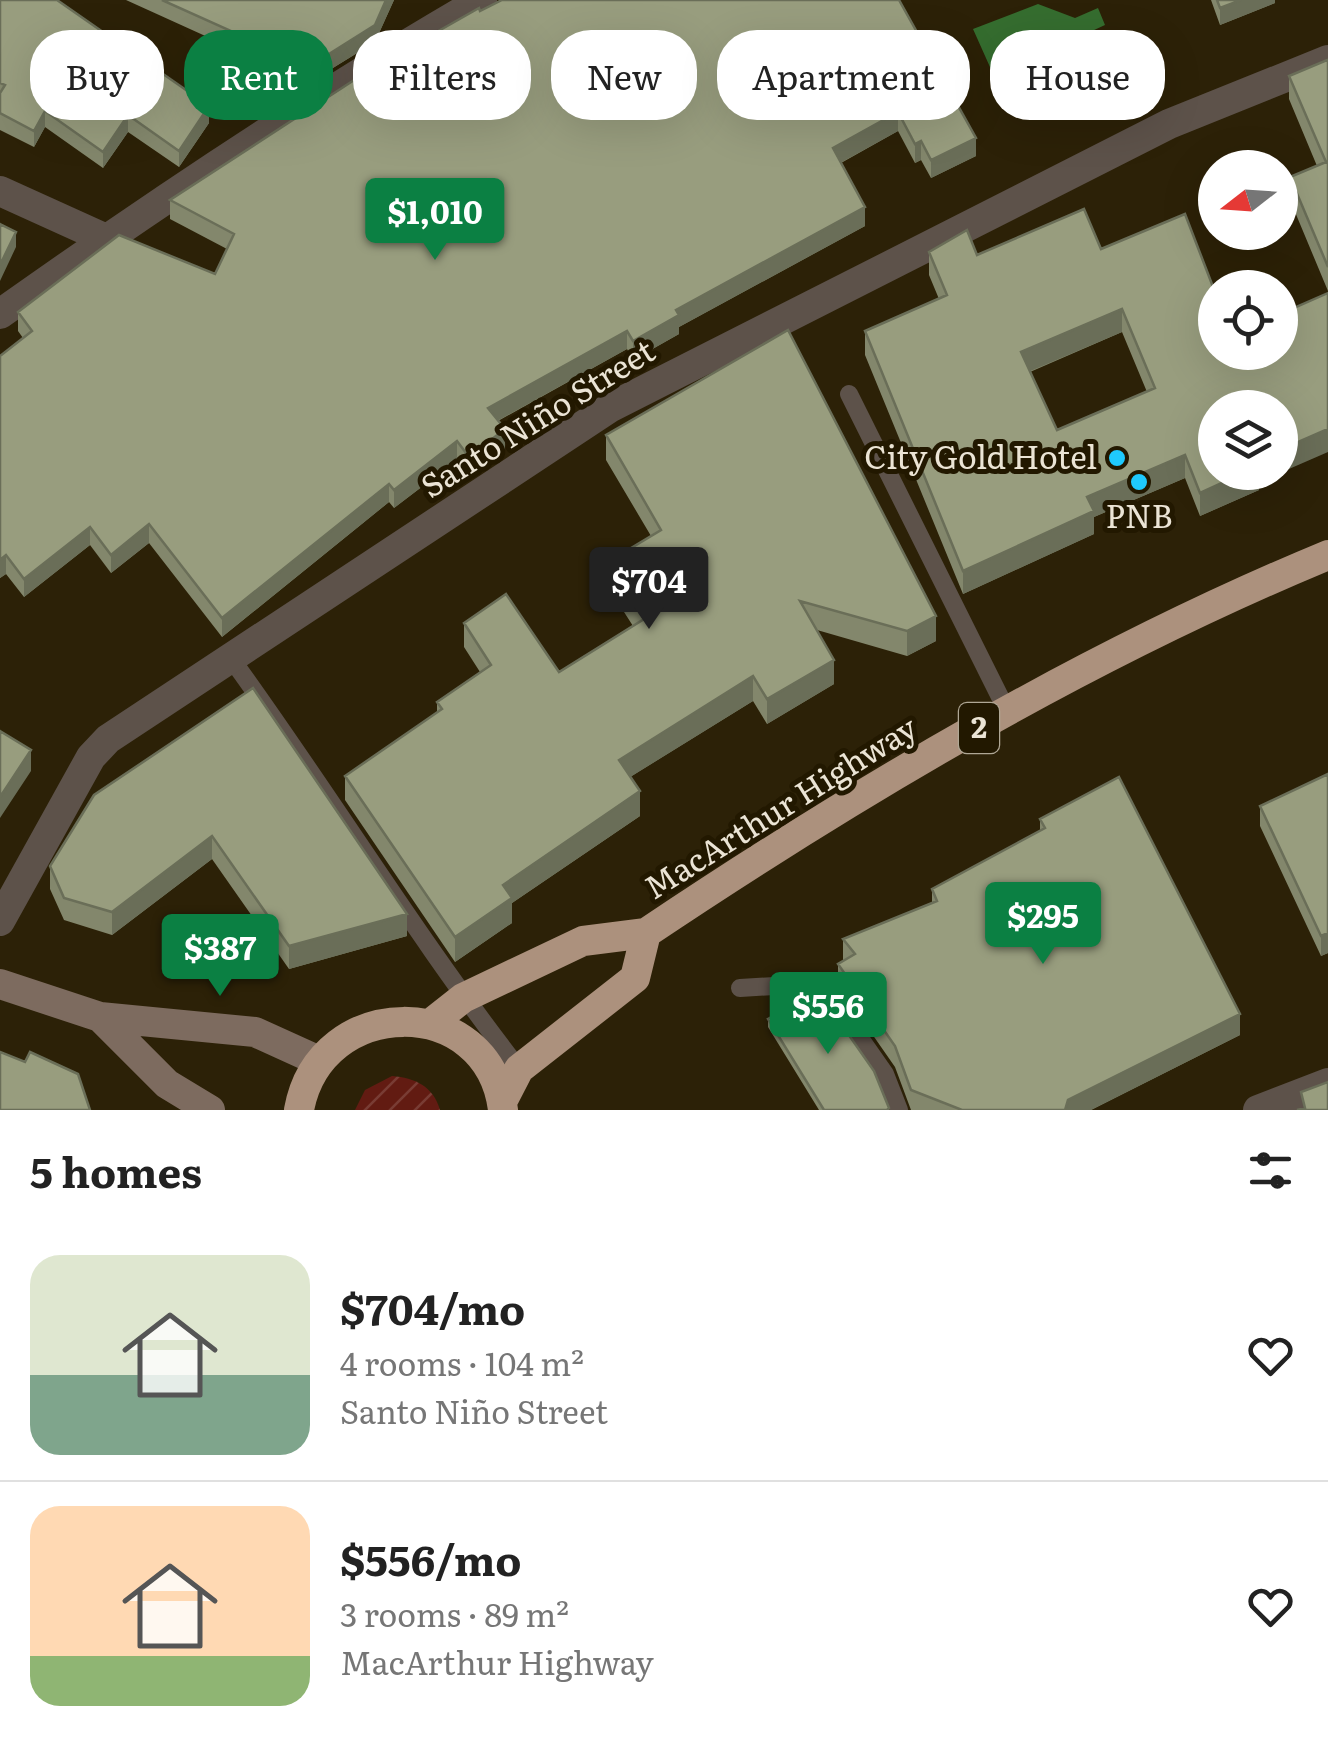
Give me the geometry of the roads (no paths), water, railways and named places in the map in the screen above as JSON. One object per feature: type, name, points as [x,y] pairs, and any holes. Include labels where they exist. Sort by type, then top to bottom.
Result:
[{"type":"highway","name":"MacArthur Highway","points":[[430,1024],[463,998],[583,941],[646,933],[1006,712],[1133,644],[1328,554]]},
{"type":"highway","name":"MacArthur Highway","points":[[502,1106],[519,1070],[634,978],[646,933]]},
{"type":"highway","points":[[299,1110],[318,1061],[341,1039],[367,1026],[400,1020],[430,1024],[473,1049],[495,1080],[502,1106]]},
{"type":"main road","points":[[0,984],[100,1018],[255,1032],[318,1061]]},
{"type":"main road","points":[[100,1018],[167,1084],[210,1110]]},
{"type":"street","points":[[0,314],[106,239],[394,51],[482,0]]},
{"type":"street","name":"Santo Niño Street","points":[[0,920],[91,758],[108,739],[611,407],[1169,124],[1328,60]]},
{"type":"street","points":[[0,191],[106,239]]},
{"type":"street","points":[[1258,1110],[1328,1083]]},
{"type":"lane","points":[[849,394],[1006,712]]},
{"type":"lane","points":[[230,658],[326,789],[463,998],[519,1070]]},
{"type":"lane","points":[[740,988],[808,984],[825,988],[885,1074],[899,1110]]},
{"type":"place","name":"City Gold Hotel","points":[[1117,458]]},
{"type":"place","name":"PNB","points":[[1139,482]]}]
